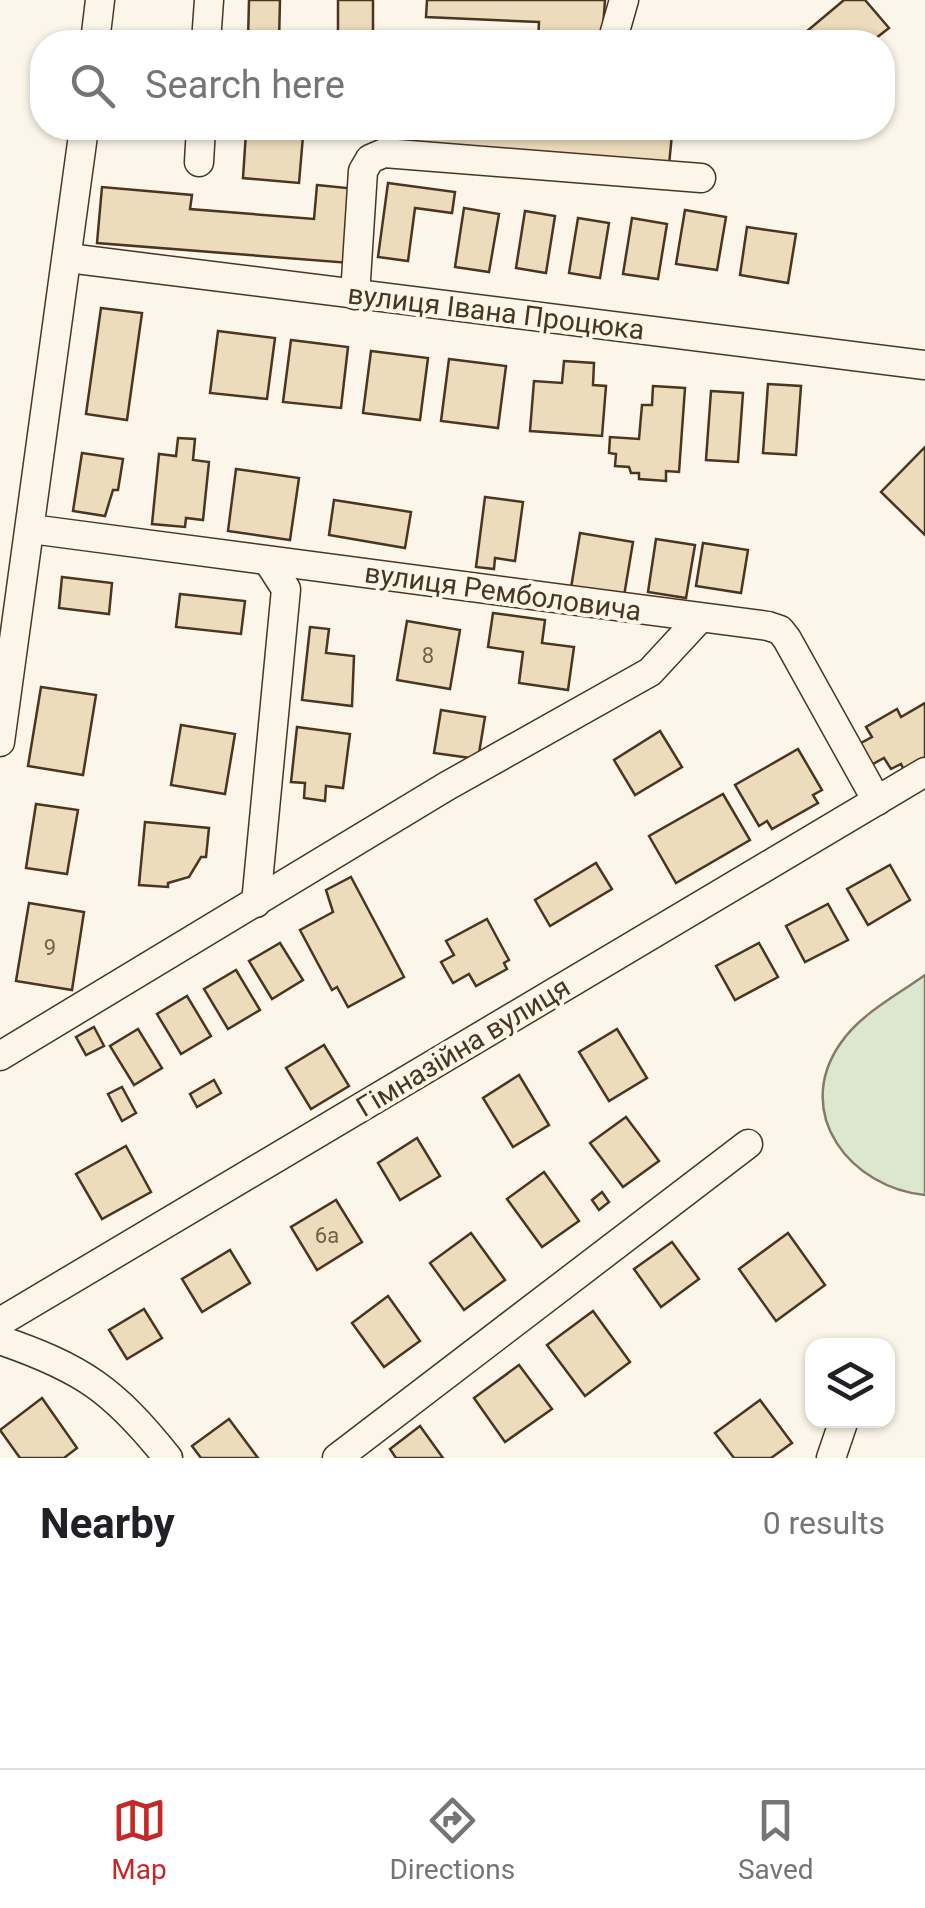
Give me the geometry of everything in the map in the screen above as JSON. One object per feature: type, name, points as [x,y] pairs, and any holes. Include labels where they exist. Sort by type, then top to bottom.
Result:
[{"type":"street","points":[[96,30],[100,0]]},
{"type":"street","points":[[207,30],[209,0]]},
{"type":"street","points":[[615,30],[624,0]]},
{"type":"street","points":[[0,742],[83,140]]},
{"type":"street","points":[[199,162],[200,140]]},
{"type":"street","points":[[355,295],[363,171],[370,159],[384,153],[701,178]]},
{"type":"street","name":"вулиця Івана Процюка","points":[[68,258],[925,365]]},
{"type":"street","name":"вулиця Ремболовича","points":[[30,529],[768,626],[780,630],[876,801]]},
{"type":"street","points":[[256,903],[286,589],[268,561]]},
{"type":"street","points":[[0,1056],[447,786],[650,672],[699,619]]},
{"type":"street","name":"Гімназійна вулиця","points":[[0,1322],[925,772]]},
{"type":"street","points":[[337,1458],[748,1144]]},
{"type":"street","points":[[0,1340],[56,1359],[90,1379],[137,1420],[168,1458]]},
{"type":"street","points":[[830,1458],[841,1428]]},
{"type":"green space","points":[[925,975],[925,1195],[898,1189],[853,1163],[826,1121],[823,1096],[827,1070],[848,1033]]},
{"type":"building","points":[[249,0],[280,0],[279,30],[248,30]]},
{"type":"building","points":[[338,0],[373,0],[373,30],[338,30]]},
{"type":"building","points":[[427,0],[605,0],[603,30],[539,30],[539,22],[426,17]]},
{"type":"building","points":[[844,0],[865,0],[889,28],[886,30],[808,30]]},
{"type":"building","points":[[245,140],[303,140],[299,183],[243,178]]},
{"type":"building","points":[[386,140],[671,140],[669,165]]},
{"type":"building","points":[[388,183],[455,192],[452,213],[415,208],[408,261],[378,257]]},
{"type":"building","points":[[317,185],[357,189],[350,263],[97,243],[102,187],[192,195],[190,209],[314,219]]},
{"type":"building","points":[[464,208],[499,214],[489,272],[455,267]]},
{"type":"building","points":[[685,210],[726,217],[717,270],[676,264]]},
{"type":"building","points":[[525,211],[555,216],[546,273],[516,268]]},
{"type":"building","points":[[578,218],[609,223],[600,278],[569,273]]},
{"type":"building","points":[[632,218],[667,224],[658,279],[623,274]]},
{"type":"building","points":[[747,227],[796,234],[788,283],[740,275]]},
{"type":"building","points":[[101,308],[142,313],[127,420],[86,414]]},
{"type":"building","points":[[218,331],[275,338],[267,399],[210,393]]},
{"type":"building","points":[[291,340],[348,347],[341,408],[283,402]]},
{"type":"building","points":[[371,351],[428,358],[420,420],[363,413]]},
{"type":"building","points":[[449,359],[506,366],[498,428],[441,421]]},
{"type":"building","points":[[564,361],[594,363],[593,385],[606,386],[602,436],[530,431],[534,381],[562,383]]},
{"type":"building","points":[[768,384],[801,386],[796,455],[763,453]]},
{"type":"building","points":[[653,386],[685,388],[679,472],[666,471],[666,481],[639,479],[639,473],[631,473],[629,467],[615,466],[616,454],[609,453],[610,437],[639,439],[642,405],[652,405]]},
{"type":"building","points":[[711,391],[743,393],[738,462],[706,460]]},
{"type":"building","points":[[178,438],[195,439],[193,460],[209,462],[203,520],[186,518],[185,527],[152,524],[159,454],[176,456]]},
{"type":"building","points":[[925,447],[925,535],[881,492]]},
{"type":"building","points":[[82,453],[123,459],[118,490],[113,490],[105,516],[73,511]]},
{"type":"building","points":[[236,469],[299,478],[290,540],[228,531]]},
{"type":"building","points":[[485,497],[523,502],[515,561],[495,558],[494,569],[476,567]]},
{"type":"building","points":[[334,500],[411,512],[405,548],[329,535]]},
{"type":"building","points":[[580,533],[633,542],[624,596],[571,588]]},
{"type":"building","points":[[656,539],[695,545],[686,598],[648,592]]},
{"type":"building","points":[[703,543],[748,550],[741,593],[696,586]]},
{"type":"building","points":[[62,577],[112,583],[109,614],[59,608]]},
{"type":"building","points":[[180,594],[245,601],[241,634],[176,627]]},
{"type":"building","points":[[493,613],[545,620],[542,643],[574,647],[568,690],[519,683],[523,652],[488,647]]},
{"type":"building","points":[[407,621],[460,630],[450,689],[397,680]]},
{"type":"building","points":[[310,627],[329,629],[326,653],[354,656],[352,706],[302,700]]},
{"type":"building","points":[[41,687],[96,695],[83,775],[28,766]]},
{"type":"building","points":[[925,703],[925,759],[904,770],[901,764],[891,769],[884,758],[871,765],[859,744],[872,737],[866,727],[897,709],[901,717]]},
{"type":"building","points":[[441,710],[485,717],[478,759],[434,753]]},
{"type":"building","points":[[181,725],[235,734],[225,794],[171,785]]},
{"type":"building","points":[[297,727],[350,734],[343,788],[326,786],[325,801],[304,798],[305,783],[291,782]]},
{"type":"building","points":[[660,731],[682,767],[635,795],[614,760]]},
{"type":"building","points":[[798,749],[822,790],[813,795],[818,803],[772,829],[767,821],[759,826],[735,785]]},
{"type":"building","points":[[723,794],[750,840],[676,883],[649,836]]},
{"type":"building","points":[[36,804],[78,810],[67,874],[26,868]]},
{"type":"building","points":[[145,822],[209,828],[206,857],[201,857],[189,877],[168,883],[168,887],[139,885]]},
{"type":"building","points":[[596,863],[612,889],[550,926],[535,900]]},
{"type":"building","points":[[890,865],[910,900],[868,925],[847,889]]},
{"type":"building","points":[[351,877],[404,977],[348,1007],[337,987],[332,990],[300,930],[333,912],[326,890]]},
{"type":"building","points":[[29,903],[84,912],[72,990],[16,981]]},
{"type":"building","points":[[828,904],[848,940],[805,962],[786,926]]},
{"type":"building","points":[[487,919],[509,960],[504,963],[507,969],[476,986],[469,974],[453,983],[441,962],[454,955],[446,941]]},
{"type":"building","points":[[280,943],[303,980],[272,999],[249,961]]},
{"type":"building","points":[[759,943],[778,977],[735,1000],[716,966]]},
{"type":"building","points":[[236,970],[260,1010],[228,1029],[204,989]]},
{"type":"building","points":[[187,996],[211,1036],[181,1054],[157,1014]]},
{"type":"building","points":[[94,1027],[104,1046],[86,1055],[76,1037]]},
{"type":"building","points":[[138,1029],[162,1068],[134,1085],[110,1046]]},
{"type":"building","points":[[617,1029],[647,1078],[609,1101],[579,1052]]},
{"type":"building","points":[[324,1045],[349,1086],[311,1109],[286,1068]]},
{"type":"building","points":[[519,1075],[549,1125],[513,1147],[483,1098]]},
{"type":"building","points":[[214,1080],[221,1093],[197,1107],[190,1094]]},
{"type":"building","points":[[122,1087],[136,1113],[122,1121],[108,1094]]},
{"type":"building","points":[[626,1117],[659,1161],[623,1187],[590,1143]]},
{"type":"building","points":[[417,1138],[440,1176],[400,1200],[378,1163]]},
{"type":"building","points":[[126,1146],[151,1192],[102,1219],[76,1174]]},
{"type":"building","points":[[544,1172],[579,1221],[542,1247],[507,1199]]},
{"type":"building","points":[[602,1192],[609,1202],[599,1210],[592,1200]]},
{"type":"building","points":[[336,1200],[362,1242],[317,1270],[291,1227]]},
{"type":"building","points":[[471,1233],[505,1280],[464,1310],[430,1263]]},
{"type":"building","points":[[788,1233],[825,1285],[776,1321],[739,1269]]},
{"type":"building","points":[[672,1242],[699,1279],[661,1307],[634,1269]]},
{"type":"building","points":[[230,1250],[250,1283],[202,1312],[182,1279]]},
{"type":"building","points":[[388,1296],[420,1341],[384,1367],[352,1323]]},
{"type":"building","points":[[144,1309],[162,1338],[127,1359],[109,1330]]},
{"type":"building","points":[[593,1311],[630,1362],[585,1396],[547,1345]]},
{"type":"building","points":[[519,1365],[552,1409],[505,1442],[474,1398]]},
{"type":"building","points":[[42,1398],[77,1448],[64,1458],[20,1458],[0,1430]]},
{"type":"building","points":[[760,1400],[792,1443],[771,1458],[734,1458],[715,1433]]},
{"type":"building","points":[[229,1419],[258,1458],[201,1458],[192,1446]]},
{"type":"building","points":[[420,1426],[443,1458],[396,1458],[390,1449]]}]
